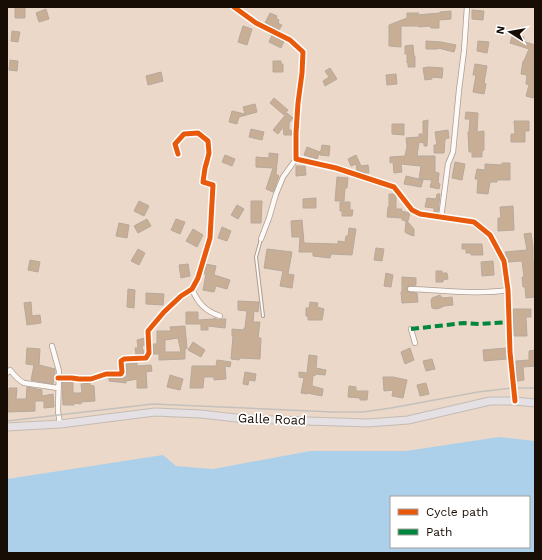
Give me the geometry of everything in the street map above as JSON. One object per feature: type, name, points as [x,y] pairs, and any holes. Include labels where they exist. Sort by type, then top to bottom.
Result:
[{"type":"highway","name":"Galle Road","points":[[7,427],[60,424],[155,412],[201,414],[245,419],[368,422],[408,420],[490,401],[535,403]]},
{"type":"street","points":[[234,7],[256,23],[290,40],[303,52],[296,133],[296,159],[283,177],[260,239]]},
{"type":"street","points":[[441,218],[448,164],[453,152],[467,7]]},
{"type":"street","points":[[58,378],[91,379],[106,374],[121,374],[121,361],[124,359],[146,358],[149,353],[148,331],[164,312],[192,289],[198,278],[210,238],[213,185],[203,182],[209,153],[208,141],[198,132],[184,134],[175,144],[178,154]]},
{"type":"street","points":[[296,159],[336,168],[394,187],[412,210],[420,214],[474,222],[490,235],[504,261],[508,290],[510,352],[514,401]]},
{"type":"street","points":[[192,289],[196,298],[204,308],[211,313],[220,316]]},
{"type":"street","points":[[410,289],[445,290],[452,292],[492,292],[508,290]]},
{"type":"street","points":[[411,329],[415,343]]},
{"type":"street","points":[[52,346],[59,371],[58,411],[60,424]]},
{"type":"street","points":[[7,372],[10,370],[19,380],[24,383],[58,388]]},
{"type":"lane","points":[[260,239],[256,257],[263,316]]},
{"type":"water","points":[[499,437],[535,441],[535,553],[7,553],[7,479],[163,455],[176,466],[213,469],[310,451],[406,451]]},
{"type":"building","points":[[15,7],[25,7],[25,18],[15,18]]},
{"type":"building","points":[[46,9],[49,19],[39,22],[36,13]]},
{"type":"building","points":[[472,10],[484,11],[483,20],[472,19]]},
{"type":"building","points":[[451,11],[451,19],[439,20],[439,28],[431,28],[430,26],[401,26],[401,47],[389,46],[389,25],[407,18],[407,13],[419,13],[416,15]]},
{"type":"building","points":[[270,13],[277,16],[276,18],[279,20],[278,23],[282,25],[279,30],[265,23]]},
{"type":"building","points":[[243,26],[252,29],[247,45],[238,42]]},
{"type":"building","points":[[12,31],[20,32],[18,42],[11,41]]},
{"type":"building","points":[[513,34],[524,37],[523,41],[535,45],[535,65],[533,78],[535,78],[535,92],[533,98],[526,96],[529,85],[526,84],[527,75],[521,74],[523,61],[529,49],[510,43]]},
{"type":"building","points":[[272,35],[284,41],[281,48],[269,42]]},
{"type":"building","points":[[426,41],[456,45],[454,52],[438,48],[426,49]]},
{"type":"building","points":[[478,41],[489,42],[487,53],[477,51]]},
{"type":"building","points":[[413,45],[415,67],[408,67],[405,46]]},
{"type":"building","points":[[10,60],[18,61],[17,71],[9,70]]},
{"type":"building","points":[[273,61],[281,61],[281,64],[283,64],[283,72],[273,72]]},
{"type":"building","points":[[475,64],[487,66],[484,94],[473,92],[476,75],[473,75]]},
{"type":"building","points":[[330,68],[337,79],[325,86],[323,81],[329,77],[325,71]]},
{"type":"building","points":[[423,68],[443,68],[442,78],[432,77],[432,79],[425,80]]},
{"type":"building","points":[[161,72],[163,81],[148,85],[146,76]]},
{"type":"building","points":[[396,74],[397,84],[387,85],[386,75]]},
{"type":"building","points":[[274,98],[288,110],[284,115],[270,103]]},
{"type":"building","points":[[255,104],[257,112],[239,117],[237,124],[229,122],[232,111],[245,114],[243,107]]},
{"type":"building","points":[[466,112],[478,113],[477,132],[484,131],[484,150],[482,151],[482,157],[472,157],[472,152],[469,152],[468,132],[470,119],[465,119]]},
{"type":"building","points":[[287,113],[293,118],[289,123],[289,130],[291,130],[292,135],[284,135],[283,127],[278,134],[273,130]]},
{"type":"building","points":[[428,120],[427,146],[424,146],[424,143],[419,142],[417,156],[435,156],[435,172],[439,173],[439,189],[430,187],[432,180],[419,179],[421,166],[401,164],[402,172],[394,173],[393,162],[390,163],[390,157],[405,156],[407,146],[406,138],[419,137],[419,134],[423,134],[423,121]]},
{"type":"building","points":[[514,121],[529,121],[529,131],[525,131],[525,142],[511,142],[511,134],[515,134]]},
{"type":"building","points":[[392,124],[404,124],[404,135],[392,134]]},
{"type":"building","points":[[251,129],[264,132],[262,140],[249,137]]},
{"type":"building","points":[[448,130],[449,138],[445,139],[444,153],[434,153],[434,145],[437,145],[435,132]]},
{"type":"building","points":[[322,145],[330,146],[329,156],[320,155]]},
{"type":"building","points":[[307,147],[320,152],[317,159],[304,155]]},
{"type":"building","points":[[269,153],[278,154],[276,174],[279,176],[273,192],[266,189],[273,168],[256,167],[256,157],[269,158]]},
{"type":"building","points":[[225,155],[235,159],[232,166],[222,162]]},
{"type":"building","points":[[356,155],[361,166],[368,165],[369,173],[357,171],[356,164],[351,166],[348,159]]},
{"type":"building","points":[[455,162],[465,164],[462,180],[452,178]]},
{"type":"building","points":[[502,163],[510,163],[510,180],[497,180],[497,182],[490,182],[488,194],[477,193],[478,179],[475,179],[477,169],[485,170],[485,164],[502,165]]},
{"type":"building","points":[[296,166],[305,166],[306,175],[296,176]]},
{"type":"building","points":[[406,176],[423,180],[421,187],[404,184]]},
{"type":"building","points":[[337,177],[348,178],[347,188],[345,188],[344,201],[335,201]]},
{"type":"building","points":[[389,194],[396,195],[396,209],[402,209],[401,211],[410,213],[407,221],[414,229],[414,236],[405,232],[406,221],[402,220],[402,218],[387,217]]},
{"type":"building","points":[[437,194],[440,194],[438,213],[434,212],[434,208],[425,207],[427,198],[436,199]]},
{"type":"building","points":[[316,198],[316,208],[303,208],[303,199]]},
{"type":"building","points":[[139,201],[149,206],[144,216],[134,211]]},
{"type":"building","points":[[251,201],[262,201],[261,223],[251,223]]},
{"type":"building","points":[[340,202],[350,202],[350,210],[353,210],[352,216],[342,216],[342,211],[340,211]]},
{"type":"building","points":[[237,205],[244,209],[238,219],[231,215]]},
{"type":"building","points":[[513,206],[514,230],[498,231],[498,218],[501,218],[500,207]]},
{"type":"building","points":[[147,219],[151,226],[138,233],[134,226]]},
{"type":"building","points":[[176,219],[185,222],[180,234],[171,230]]},
{"type":"building","points":[[302,220],[304,243],[338,244],[338,241],[345,242],[346,236],[348,236],[349,228],[356,229],[352,255],[331,254],[330,258],[313,256],[313,252],[299,252],[300,237],[292,237],[291,221]]},
{"type":"building","points":[[119,223],[129,225],[127,238],[116,236]]},
{"type":"building","points":[[222,227],[231,231],[227,241],[218,238]]},
{"type":"building","points":[[193,229],[203,235],[197,247],[186,241]]},
{"type":"building","points":[[531,233],[533,261],[535,261],[535,297],[526,298],[525,287],[523,287],[522,277],[524,277],[522,261],[508,262],[505,252],[527,250],[524,234]]},
{"type":"building","points":[[462,244],[482,244],[483,255],[471,255],[471,253],[466,253],[466,249],[462,249]]},
{"type":"building","points":[[376,248],[384,249],[382,261],[374,260]]},
{"type":"building","points":[[138,249],[145,253],[139,265],[131,261]]},
{"type":"building","points":[[267,249],[292,252],[288,274],[294,275],[292,288],[280,286],[283,271],[264,268]]},
{"type":"building","points":[[30,260],[40,262],[38,272],[28,270]]},
{"type":"building","points":[[493,261],[494,275],[482,276],[481,262]]},
{"type":"building","points":[[188,264],[190,276],[181,278],[179,265]]},
{"type":"building","points":[[206,264],[216,266],[214,275],[230,280],[227,289],[216,286],[214,292],[203,290]]},
{"type":"building","points":[[436,271],[447,273],[448,279],[443,280],[443,282],[436,282]]},
{"type":"building","points":[[386,273],[393,275],[391,287],[384,286]]},
{"type":"building","points":[[402,277],[416,278],[416,285],[409,286],[406,289],[408,292],[417,293],[418,302],[402,303]]},
{"type":"building","points":[[128,289],[135,290],[134,308],[127,307]]},
{"type":"building","points":[[146,293],[164,294],[163,305],[146,304]]},
{"type":"building","points":[[440,295],[443,298],[452,297],[453,305],[436,309],[432,308],[432,298]]},
{"type":"building","points":[[238,301],[259,302],[258,312],[254,311],[253,322],[260,322],[258,338],[261,338],[260,359],[231,359],[233,336],[232,329],[244,330],[245,328],[247,311],[238,310]]},
{"type":"building","points":[[31,302],[32,316],[40,315],[41,323],[27,325],[24,303]]},
{"type":"building","points":[[310,302],[318,303],[317,307],[324,309],[322,320],[308,320],[308,316],[306,316],[306,308],[309,308]]},
{"type":"building","points":[[513,309],[531,309],[531,317],[526,317],[527,336],[514,336]]},
{"type":"building","points":[[186,312],[198,312],[198,320],[214,318],[219,320],[226,319],[225,328],[208,326],[208,330],[201,330],[201,324],[186,324]]},
{"type":"building","points":[[185,326],[187,349],[185,348],[185,359],[159,360],[159,354],[153,354],[153,344],[157,344],[157,331],[171,331],[170,327]],"holes":[[[178,338],[181,352],[165,352],[165,340]]]},
{"type":"building","points":[[145,338],[145,345],[142,346],[144,354],[136,355],[135,348],[138,348],[137,340]]},
{"type":"building","points":[[193,342],[205,350],[201,357],[188,350]]},
{"type":"building","points":[[27,348],[40,349],[39,365],[55,369],[53,384],[31,380],[34,365],[26,364]]},
{"type":"building","points":[[410,348],[414,360],[405,364],[401,352]]},
{"type":"building","points":[[506,348],[507,359],[484,361],[483,350]]},
{"type":"building","points":[[535,350],[535,366],[523,367],[524,380],[517,381],[516,361],[529,360],[529,351]]},
{"type":"building","points":[[309,355],[317,356],[316,368],[326,370],[325,375],[313,375],[312,386],[323,389],[322,396],[301,393],[304,378],[299,377],[299,372],[307,373]]},
{"type":"building","points":[[432,359],[435,369],[426,371],[423,361]]},
{"type":"building","points":[[217,360],[231,362],[230,367],[225,366],[226,379],[214,380],[214,377],[204,377],[203,388],[190,388],[192,366],[216,366]]},
{"type":"building","points":[[137,363],[137,366],[151,365],[152,371],[146,372],[147,388],[137,388],[137,379],[126,381],[126,383],[109,381],[109,378],[127,377],[126,364]]},
{"type":"building","points":[[245,372],[256,374],[255,381],[249,380],[248,385],[243,384]]},
{"type":"building","points":[[170,375],[183,379],[180,390],[167,387]]},
{"type":"building","points":[[383,377],[393,377],[407,380],[403,398],[392,396],[393,390],[384,391]]},
{"type":"building","points":[[62,382],[73,382],[73,393],[82,393],[81,384],[90,383],[90,385],[94,386],[95,401],[81,402],[81,404],[74,403],[74,405],[63,405]]},
{"type":"building","points":[[426,383],[429,394],[420,396],[417,385]]},
{"type":"building","points":[[349,386],[356,387],[356,391],[368,391],[367,400],[348,397]]},
{"type":"building","points":[[27,387],[42,390],[42,396],[53,394],[54,407],[44,408],[44,401],[35,401],[35,411],[7,412],[9,388],[17,388],[16,399],[26,399]]},
{"type":"railway","points":[[7,421],[153,404],[363,412],[478,392],[513,388],[535,388]]},
{"type":"marked path","points":[[411,329],[464,323],[480,324],[509,322]]},
{"type":"cycle path","points":[[234,7],[256,23],[290,40],[303,52],[296,133],[296,159],[336,168],[394,187],[412,210],[420,214],[474,222],[490,235],[504,261],[508,290],[510,352],[515,401]]},
{"type":"cycle path","points":[[58,378],[91,379],[106,374],[121,374],[121,361],[124,359],[146,358],[149,353],[148,331],[164,312],[181,296],[192,289],[198,278],[210,238],[213,185],[203,182],[209,153],[208,141],[198,133],[184,134],[175,144],[178,154]]}]
